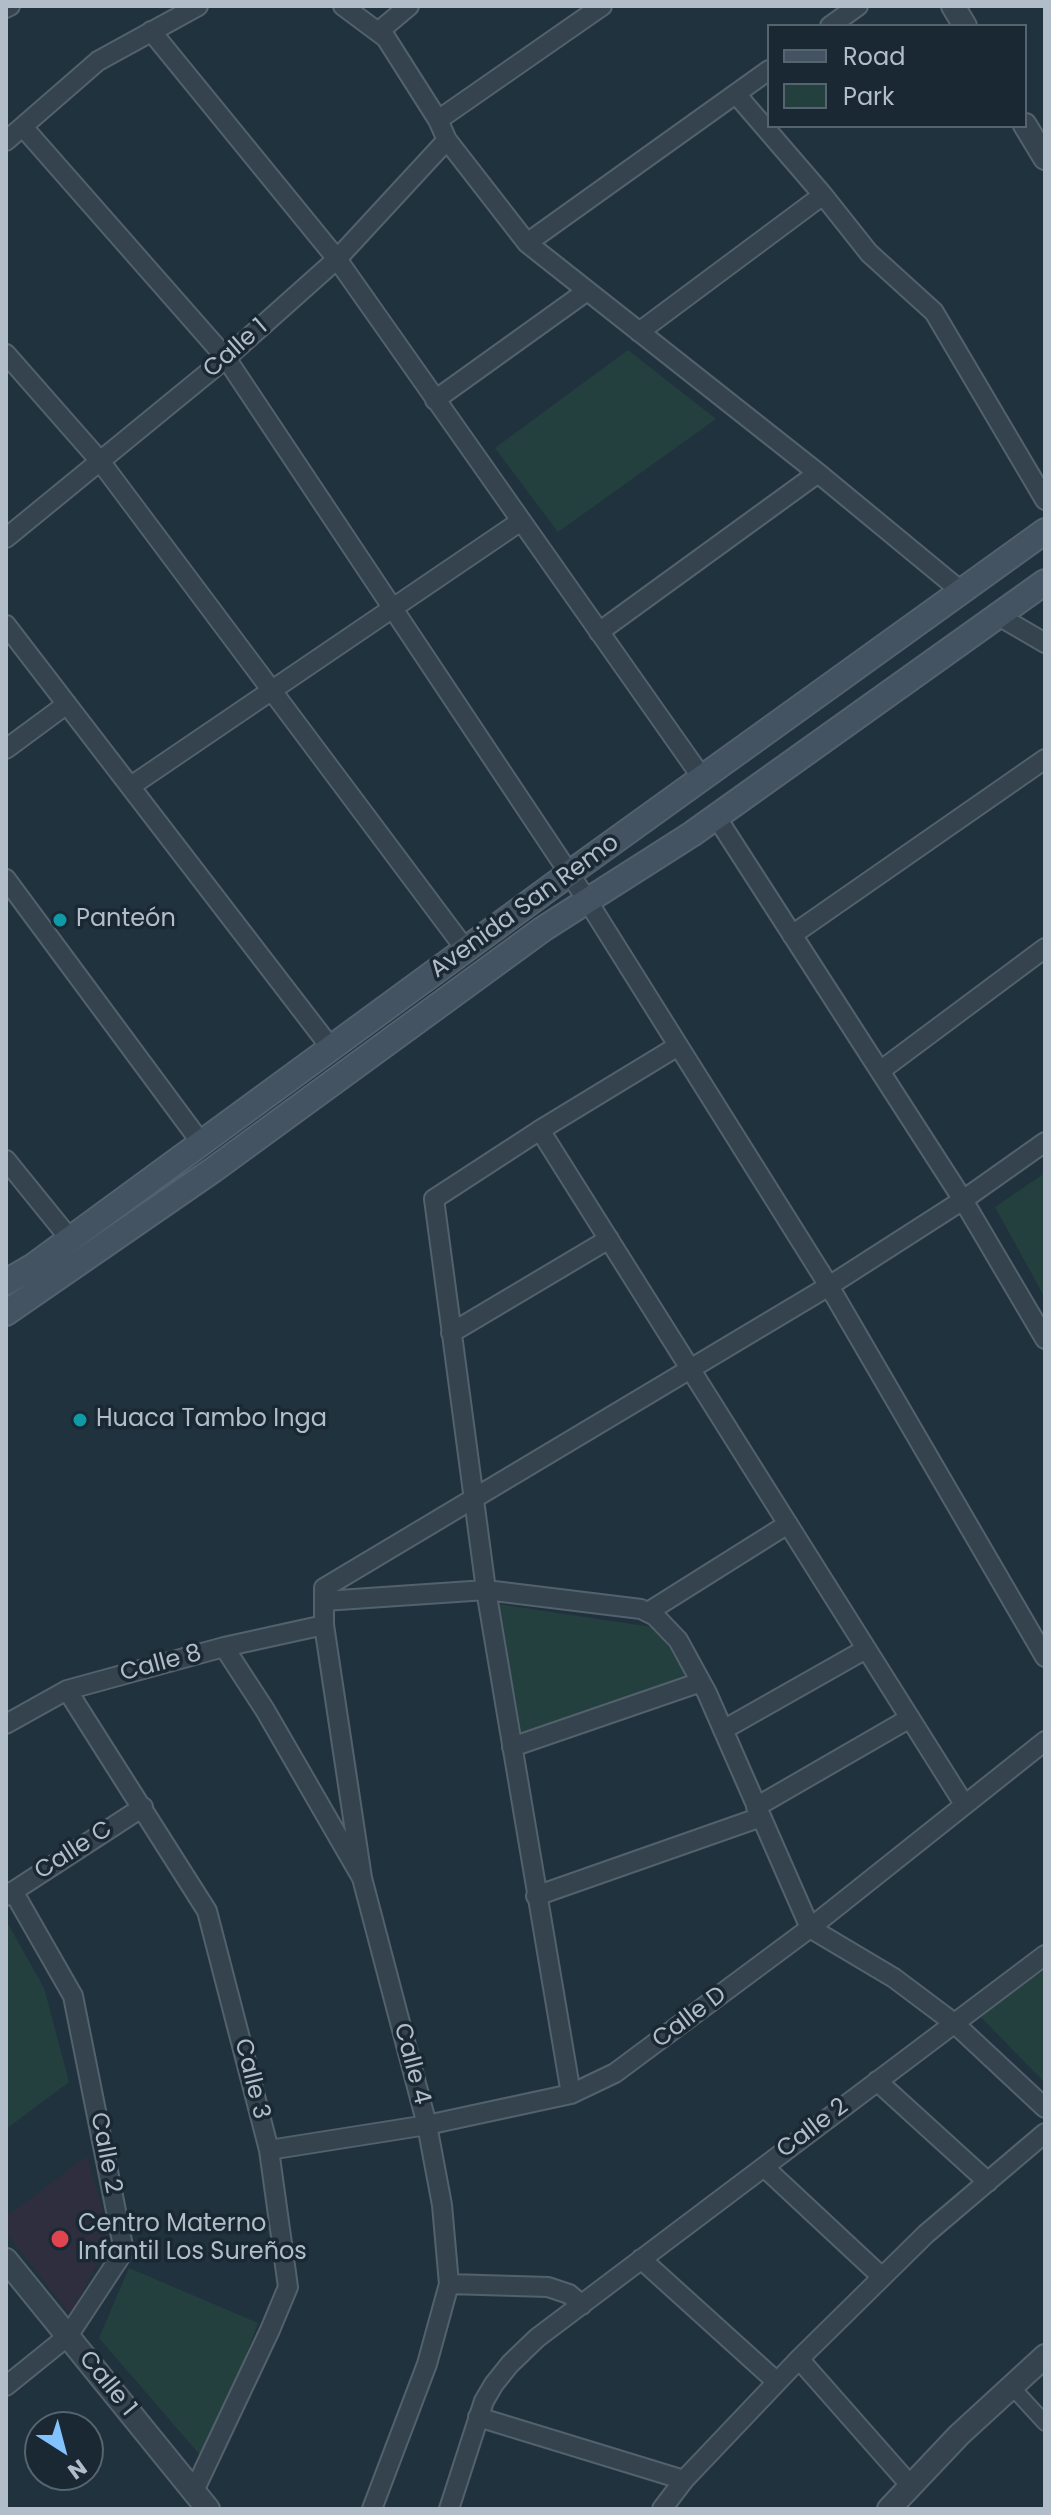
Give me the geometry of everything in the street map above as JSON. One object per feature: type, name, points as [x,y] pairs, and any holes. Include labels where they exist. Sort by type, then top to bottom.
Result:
[{"type":"main road","name":"Avenida San Remo","points":[[6,1282],[32,1267],[570,873],[1045,531]]},
{"type":"main road","name":"Avenida San Remo","points":[[6,1313],[213,1170],[587,900],[717,818],[1045,582]]},
{"type":"street","points":[[6,141],[98,61],[198,6]]},
{"type":"street","points":[[343,6],[386,38],[438,120],[447,140],[527,243],[818,473],[961,591]]},
{"type":"street","points":[[378,32],[409,6]]},
{"type":"street","points":[[438,120],[602,6]]},
{"type":"street","points":[[833,24],[858,6]]},
{"type":"street","points":[[953,6],[964,24]]},
{"type":"street","points":[[151,31],[337,259],[703,779]]},
{"type":"street","points":[[527,243],[767,71]]},
{"type":"street","points":[[736,94],[869,253],[934,312],[1045,500]]},
{"type":"street","points":[[23,127],[226,358],[393,608],[570,873],[829,1286],[1045,1657]]},
{"type":"street","points":[[1027,128],[1045,158]]},
{"type":"street","name":"Calle 1","points":[[6,538],[226,358],[337,259],[447,140]]},
{"type":"street","points":[[639,332],[823,195]]},
{"type":"street","points":[[435,400],[587,291]]},
{"type":"street","points":[[6,354],[100,461],[466,950]]},
{"type":"street","points":[[599,632],[818,473]]},
{"type":"street","points":[[131,786],[521,521]]},
{"type":"street","points":[[997,615],[1045,643]]},
{"type":"street","points":[[6,625],[331,1048]]},
{"type":"street","points":[[6,749],[67,704]]},
{"type":"street","points":[[792,935],[1045,759]]},
{"type":"street","points":[[717,818],[963,1200],[1045,1339]]},
{"type":"street","points":[[6,879],[202,1144]]},
{"type":"street","points":[[880,1071],[1045,948]]},
{"type":"street","points":[[571,2094],[472,1499],[434,1199],[678,1046]]},
{"type":"street","points":[[540,1130],[964,1804]]},
{"type":"street","points":[[362,1878],[324,1625],[324,1588],[829,1286],[963,1200],[1045,1142]]},
{"type":"street","points":[[6,1160],[70,1239]]},
{"type":"street","points":[[451,1333],[609,1239]]},
{"type":"street","points":[[648,1612],[788,1524]]},
{"type":"street","points":[[324,1601],[486,1590],[648,1612],[678,1640],[701,1682],[810,1928],[894,1978],[954,2023],[1045,2108]]},
{"type":"street","name":"Calle 8","points":[[6,1724],[67,1690],[224,1647],[324,1625]]},
{"type":"street","name":"Calle 4","points":[[224,1647],[265,1710],[362,1878],[427,2125],[442,2205],[449,2284],[427,2364],[372,2509]]},
{"type":"street","points":[[723,1730],[866,1649]]},
{"type":"street","points":[[512,1747],[701,1682]]},
{"type":"street","name":"Calle 3","points":[[67,1690],[207,1911],[269,2150],[288,2287],[194,2491]]},
{"type":"street","points":[[536,1896],[759,1812],[910,1718]]},
{"type":"street","name":"Calle D","points":[[269,2150],[427,2125],[571,2094],[615,2073],[810,1928],[1045,1741]]},
{"type":"street","name":"Calle C","points":[[9,1894],[143,1807]]},
{"type":"street","name":"Calle 2","points":[[6,2386],[68,2336],[124,2251],[73,1996],[9,1894]]},
{"type":"street","name":"Calle 2","points":[[449,2509],[478,2417],[494,2384],[537,2338],[1045,1955]]},
{"type":"street","points":[[877,2081],[988,2182]]},
{"type":"street","points":[[662,2509],[684,2480],[882,2277],[926,2234],[1045,2133]]},
{"type":"street","points":[[764,2167],[882,2277]]},
{"type":"street","points":[[641,2259],[777,2382]]},
{"type":"street","name":"Calle 1","points":[[6,2260],[208,2509]]},
{"type":"street","points":[[449,2284],[548,2287],[569,2294],[582,2305]]},
{"type":"street","points":[[889,2509],[1045,2356]]},
{"type":"street","points":[[799,2359],[911,2486]]},
{"type":"street","points":[[1011,2386],[1045,2423]]},
{"type":"street","points":[[478,2417],[684,2480]]},
{"type":"shaded area","name":"Centro Materno Infantil Los Sureños","points":[[87,2156],[109,2233],[108,2245],[70,2314],[6,2233],[6,2217]]},
{"type":"green space","points":[[628,350],[716,419],[558,532],[495,448]]},
{"type":"green space","points":[[1045,1173],[1045,1298],[995,1207]]},
{"type":"green space","points":[[498,1604],[652,1627],[668,1646],[688,1680],[522,1736]]},
{"type":"green space","points":[[8,1924],[44,1988],[69,2082],[6,2129],[6,1926]]},
{"type":"green space","points":[[1045,1970],[1045,2083],[979,2015]]},
{"type":"green space","points":[[129,2268],[258,2323],[206,2462],[99,2338]]},
{"type":"place","name":"Panteón","points":[[60,920]]},
{"type":"place","name":"Huaca Tambo Inga","points":[[80,1420]]},
{"type":"place","name":"Centro Materno Infantil Los Sureños","points":[[60,2239]]}]
